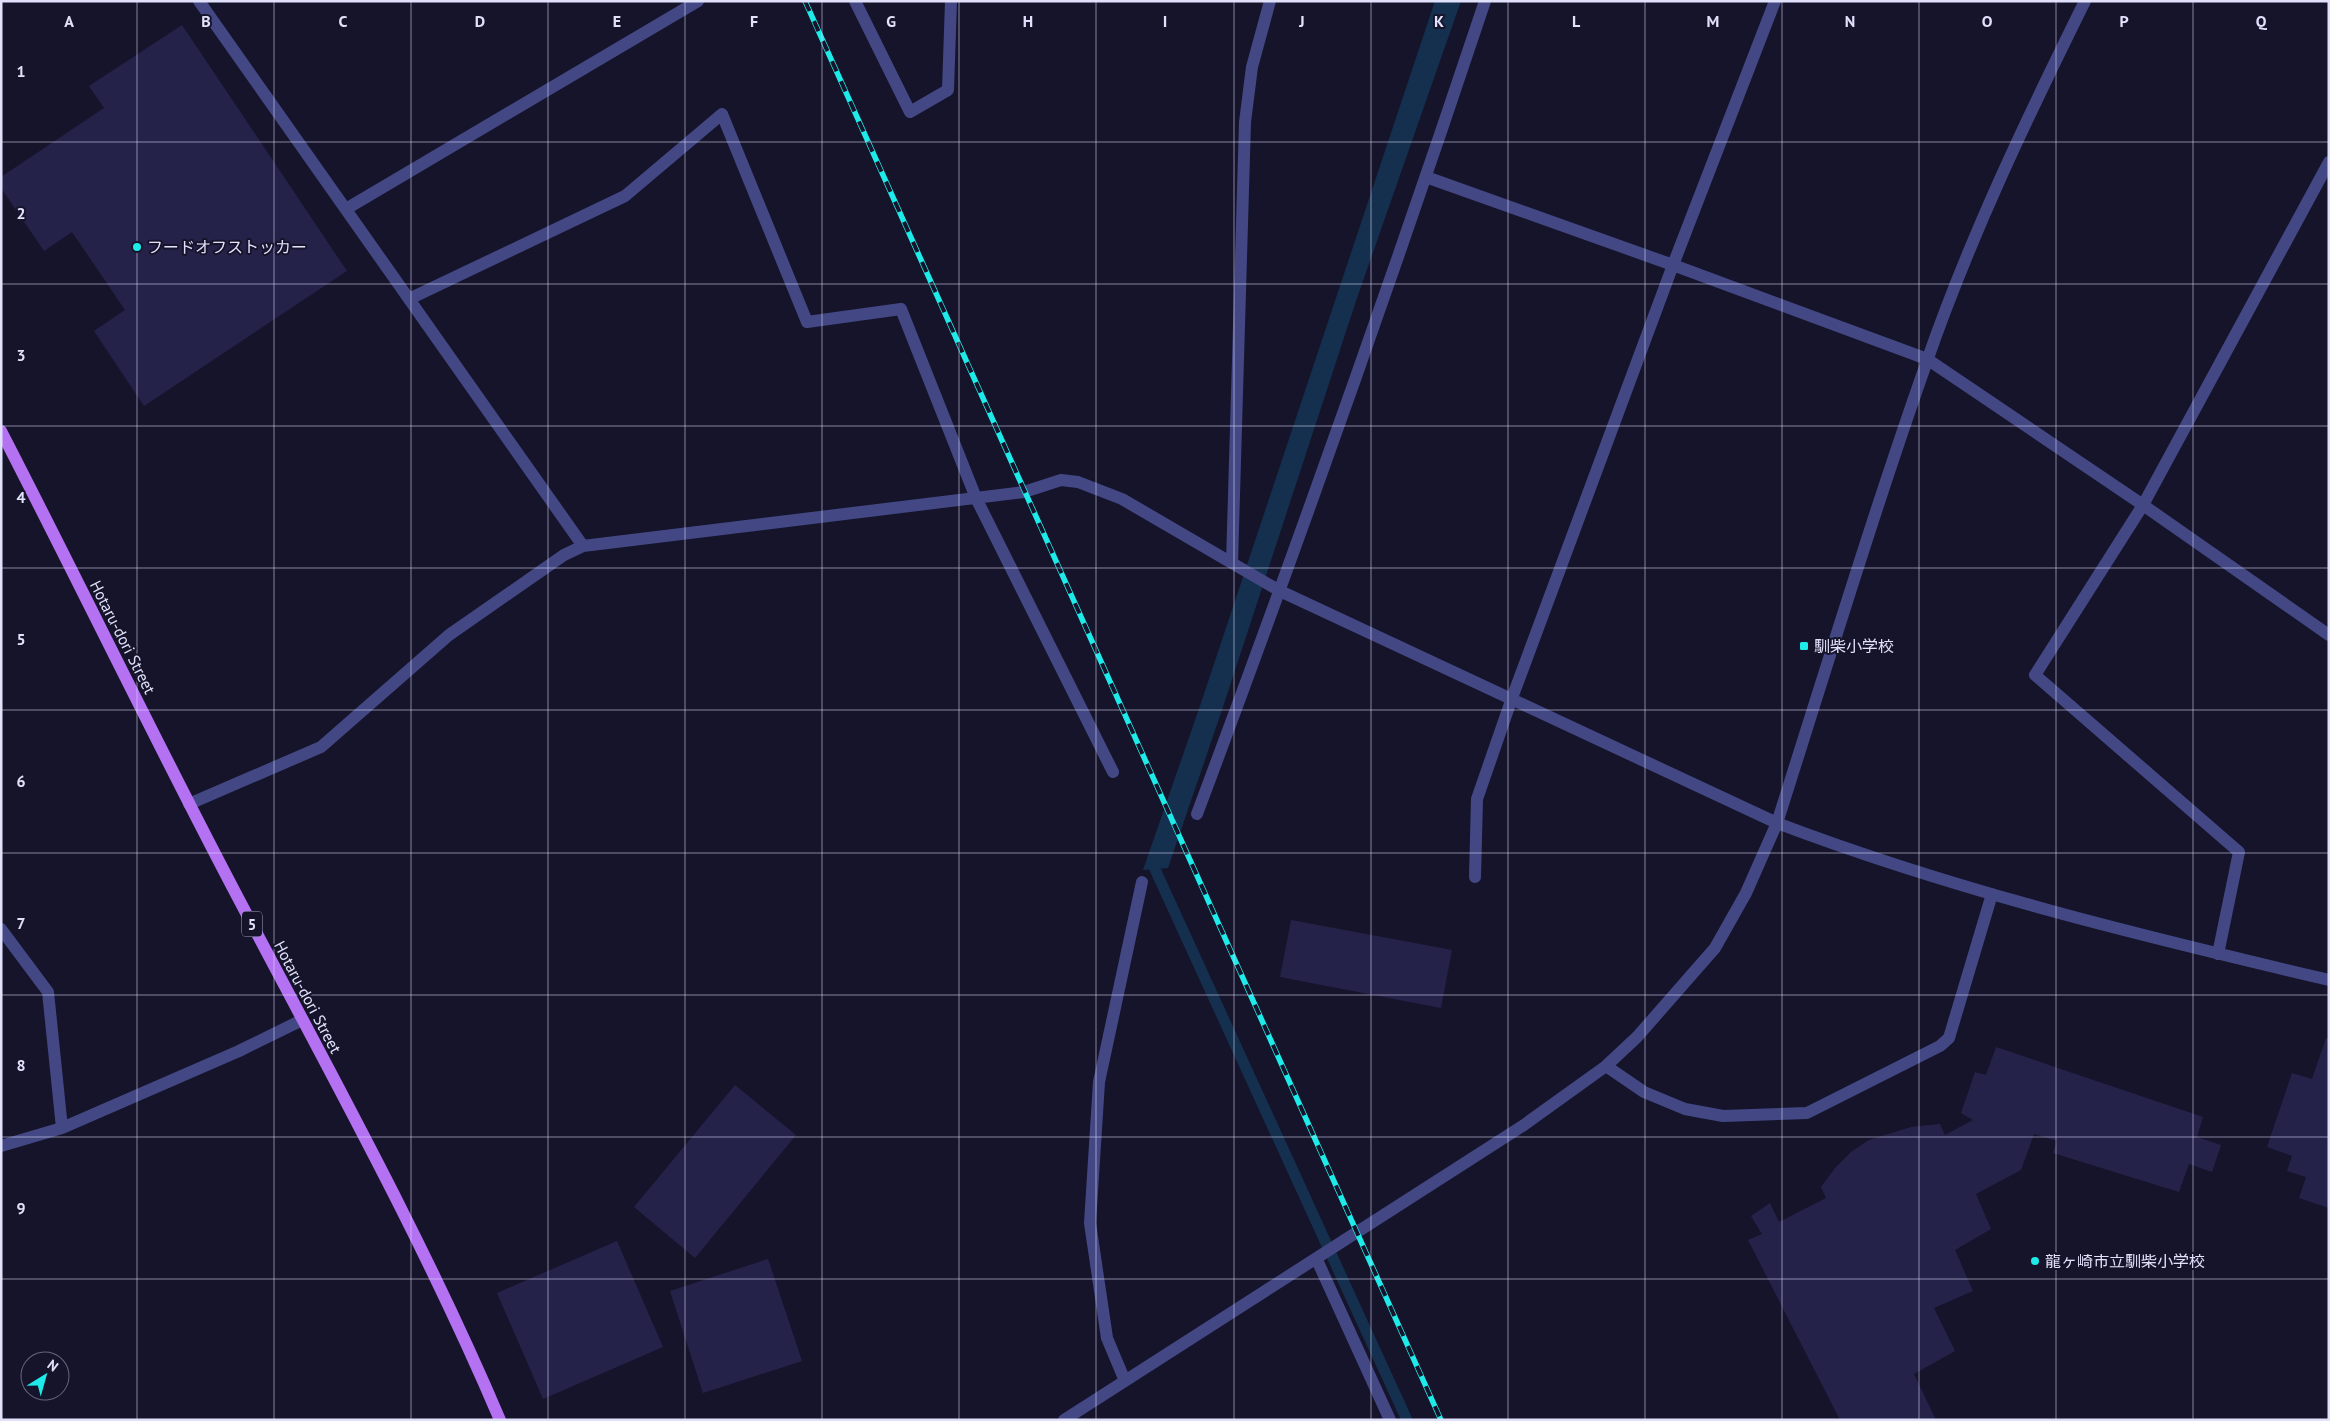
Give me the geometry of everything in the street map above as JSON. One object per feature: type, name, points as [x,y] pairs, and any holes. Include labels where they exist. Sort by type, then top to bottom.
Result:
[{"type":"main road","name":"Hotaru-dori Street","points":[[1,431],[6,446],[189,804],[436,1278],[461,1329],[500,1420]]},
{"type":"street","points":[[199,1],[583,546]]},
{"type":"street","points":[[346,209],[698,1]]},
{"type":"street","points":[[855,1],[910,112],[948,90],[951,1]]},
{"type":"street","points":[[1232,563],[1245,122],[1252,67],[1270,1]]},
{"type":"street","points":[[1197,814],[1426,178],[1485,1]]},
{"type":"street","points":[[1475,878],[1477,799],[1512,698],[1673,265],[1775,1]]},
{"type":"street","points":[[1069,1418],[1524,1125],[1606,1066],[1638,1037],[1716,948],[1746,893],[1777,823],[1927,359],[2032,107],[2085,1]]},
{"type":"street","points":[[409,299],[625,196],[722,114],[807,322],[901,309],[976,498],[1113,772]]},
{"type":"street","points":[[2218,954],[2239,852],[2035,675],[2142,505],[2329,162]]},
{"type":"street","points":[[1426,178],[1673,265],[1927,359],[2329,635]]},
{"type":"street","points":[[189,804],[321,747],[450,635],[564,555],[583,546],[1024,492],[1061,480],[1078,482],[1122,499],[1278,590],[1777,823],[1847,850],[1992,894],[2143,936],[2329,980]]},
{"type":"street","points":[[1126,1381],[1107,1338],[1090,1223],[1099,1082],[1142,882]]},
{"type":"street","points":[[1606,1066],[1644,1092],[1685,1109],[1723,1116],[1807,1113],[1940,1046],[1949,1038],[1992,894]]},
{"type":"street","points":[[1,929],[48,992],[62,1128]]},
{"type":"street","points":[[1,1146],[62,1128],[239,1051],[302,1020]]},
{"type":"street","points":[[1319,1258],[1390,1420]]},
{"type":"water","points":[[1435,1],[1461,1],[1357,298],[1222,710],[1168,868],[1143,870],[1201,703]]},
{"type":"building","points":[[182,25],[347,271],[144,406],[94,331],[125,310],[72,232],[44,251],[1,188],[1,177],[104,108],[89,86]]},
{"type":"building","points":[[1291,920],[1452,950],[1441,1008],[1280,977]]},
{"type":"building","points":[[2326,1038],[2329,1039],[2329,1208],[2299,1198],[2306,1177],[2287,1171],[2292,1156],[2267,1147],[2292,1073],[2312,1079]]},
{"type":"building","points":[[1996,1047],[2203,1117],[2197,1137],[2221,1145],[2212,1172],[2189,1164],[2179,1192],[2053,1153],[2057,1141],[2034,1134],[2021,1170],[1976,1194],[1991,1229],[1955,1250],[1973,1291],[1934,1308],[1955,1351],[1914,1374],[1936,1420],[1840,1420],[1748,1240],[1762,1234],[1751,1216],[1770,1203],[1779,1222],[1826,1198],[1821,1187],[1835,1168],[1851,1152],[1869,1140],[1911,1127],[1940,1124],[1945,1135],[1973,1120],[1961,1113],[1975,1072],[1986,1075]]},
{"type":"building","points":[[735,1085],[796,1135],[695,1258],[634,1207]]},
{"type":"building","points":[[617,1241],[663,1347],[543,1399],[497,1293]]},
{"type":"building","points":[[768,1259],[802,1361],[703,1393],[670,1291]]},
{"type":"waterway","points":[[1158,855],[1154,867],[1407,1420]]},
{"type":"railway","points":[[805,1],[1441,1420]]},
{"type":"place","name":"フードオフストッカー","points":[[137,247]]},
{"type":"place","name":"馴柴小学校","points":[[1804,646]]},
{"type":"place","name":"龍ヶ崎市立馴柴小学校","points":[[2035,1261]]}]
